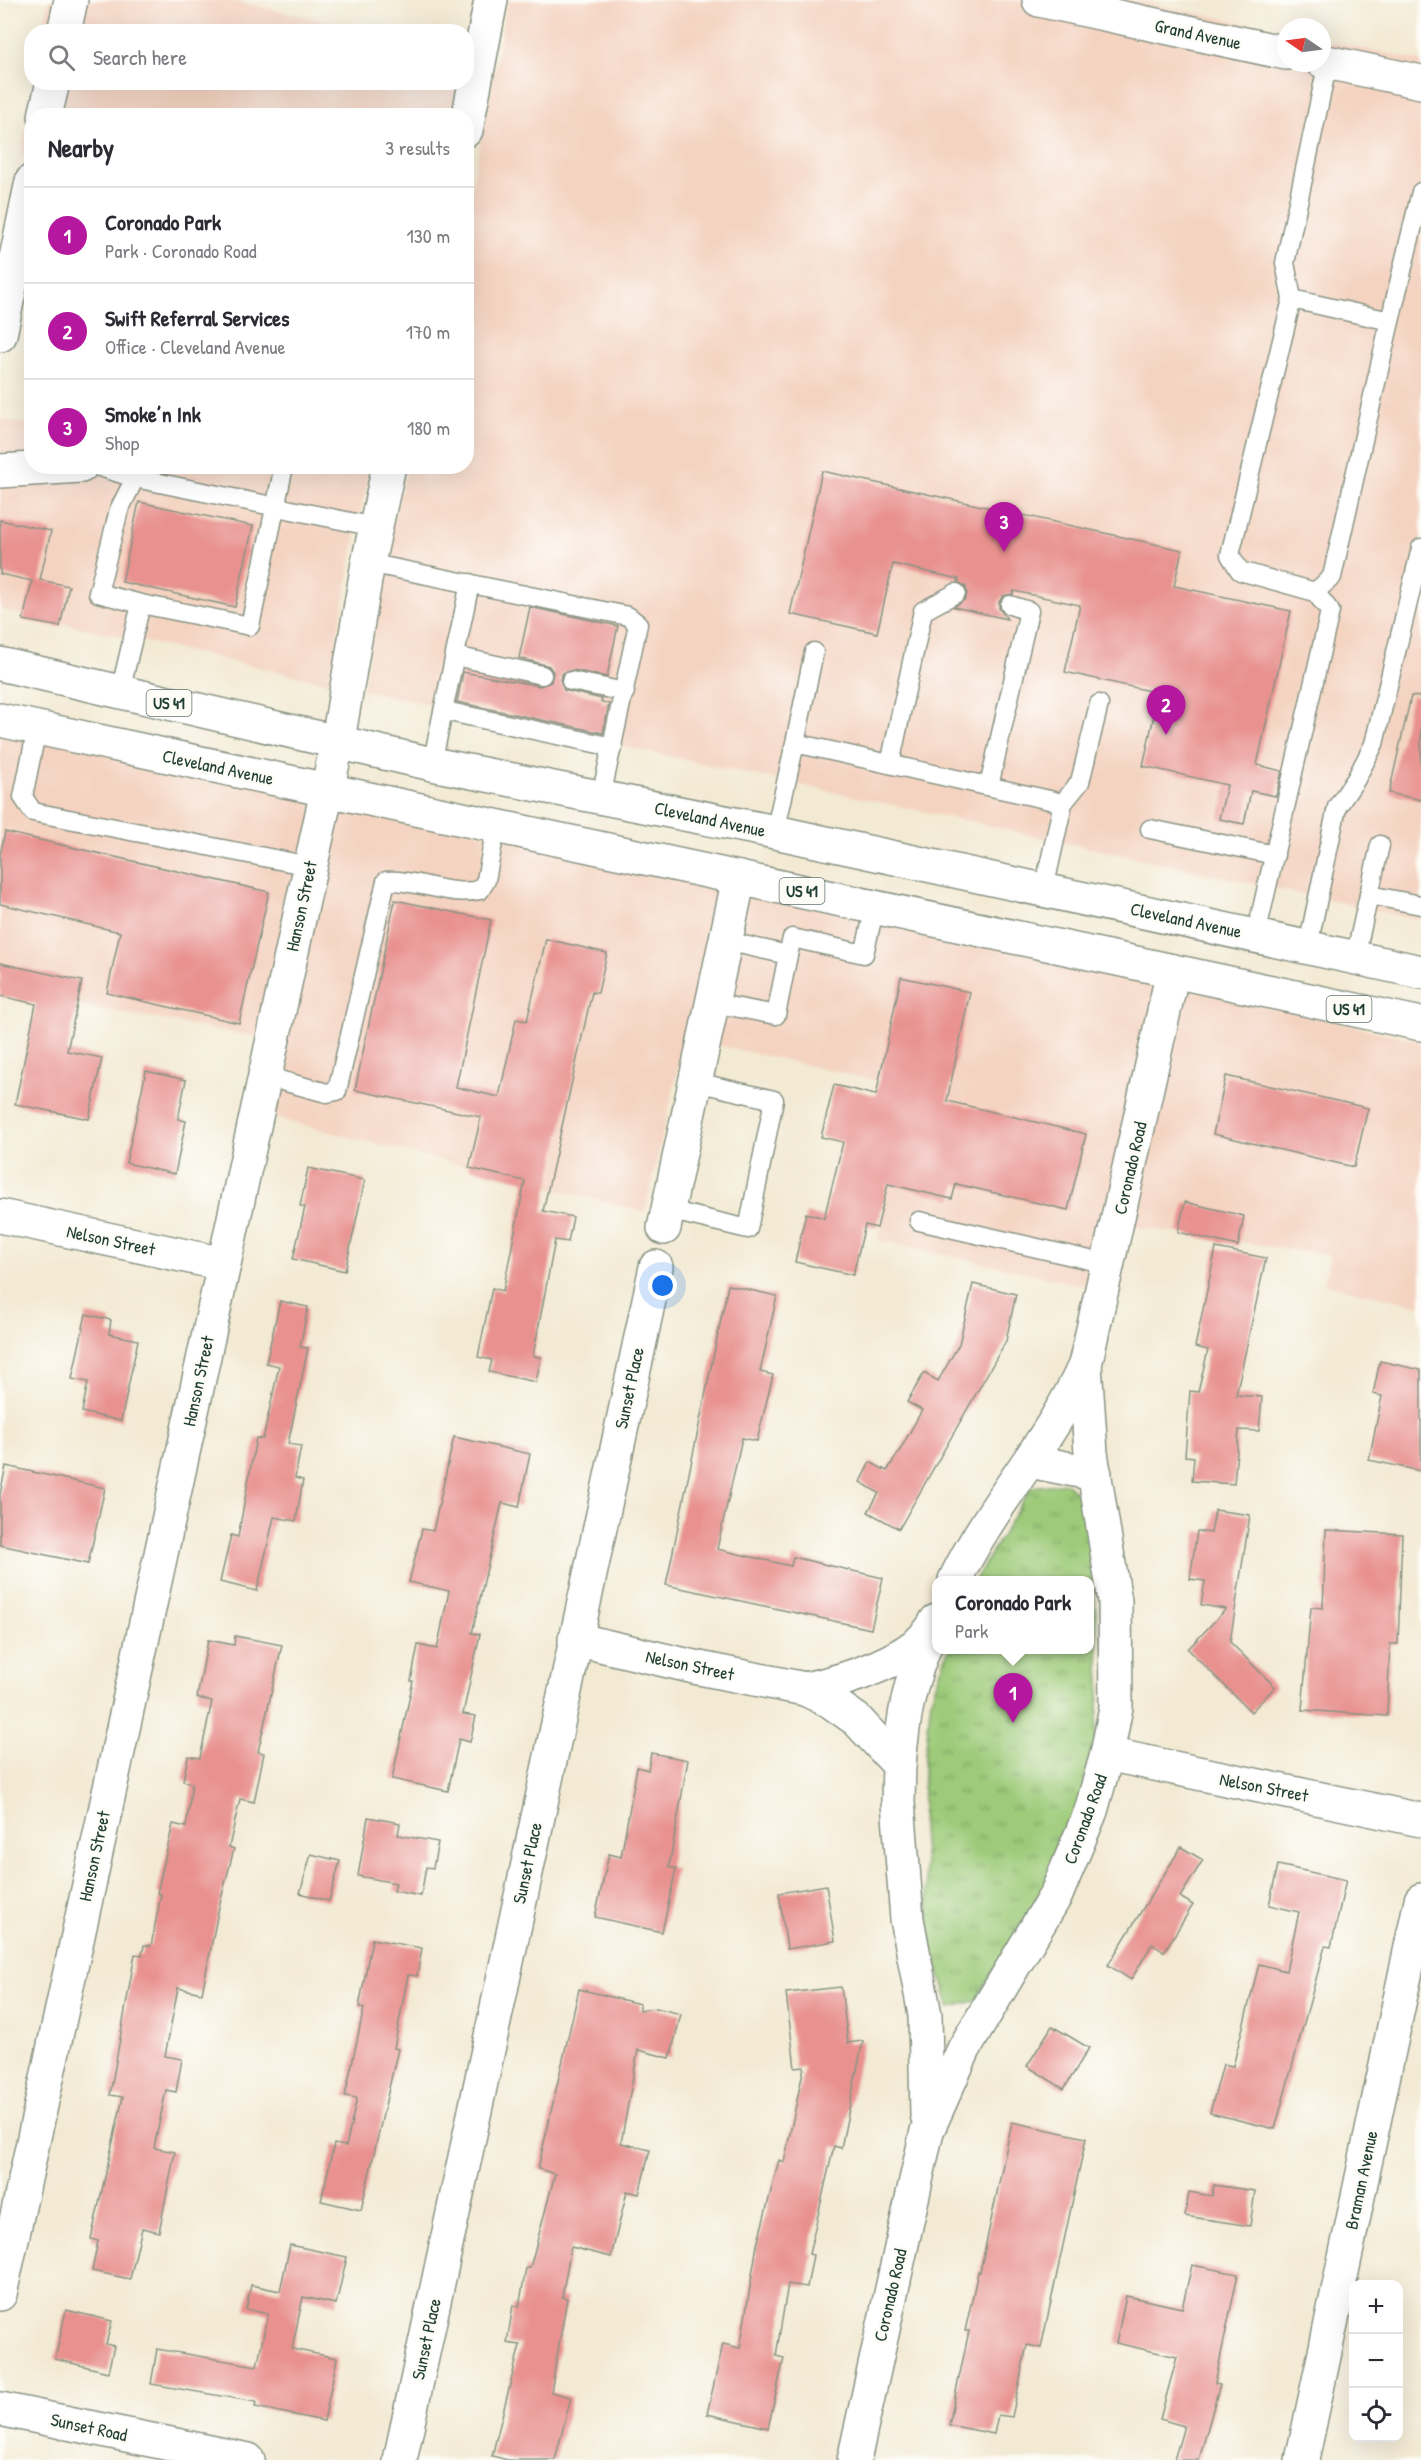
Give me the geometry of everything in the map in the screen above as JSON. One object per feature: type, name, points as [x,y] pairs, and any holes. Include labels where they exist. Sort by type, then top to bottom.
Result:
[{"type":"street","points":[[66,24],[71,0]]},
{"type":"street","points":[[474,88],[491,0]]},
{"type":"street","name":"Grand Avenue","points":[[1039,0],[1277,51]]},
{"type":"street","points":[[1331,63],[1421,82]]},
{"type":"street","points":[[47,108],[51,90]]},
{"type":"street","points":[[470,108],[474,90]]},
{"type":"street","points":[[0,335],[24,220]]},
{"type":"street","points":[[0,471],[24,470]]},
{"type":"street","name":"Hanson Street","points":[[0,2294],[338,740],[368,563],[387,474]]},
{"type":"street","name":"Cleveland Avenue","points":[[0,664],[338,740],[432,764],[775,832],[1421,972]]},
{"type":"street","name":"Cleveland Avenue","points":[[0,720],[1421,1024]]},
{"type":"street","points":[[666,1219],[739,878]]},
{"type":"street","name":"Coronado Road","points":[[958,1576],[985,1524],[1070,1399],[1085,1365],[1173,971]]},
{"type":"street","name":"Nelson Street","points":[[0,1216],[223,1264]]},
{"type":"street","name":"Sunset Place","points":[[400,2460],[656,1267]]},
{"type":"street","name":"Coronado Road","points":[[854,2460],[927,2131],[964,2049],[1056,1895],[1088,1820],[1107,1754],[1116,1707],[1114,1601],[1087,1418],[1085,1365]]},
{"type":"street","points":[[1030,1461],[1095,1474]]},
{"type":"street","name":"Coronado Road","points":[[805,1689],[838,1683],[906,1653],[932,1628]]},
{"type":"street","name":"Coronado Road","points":[[927,2131],[925,2015],[907,1919],[898,1802],[903,1712],[921,1653],[932,1630]]},
{"type":"street","name":"Nelson Street","points":[[575,1639],[694,1667],[805,1689]]},
{"type":"street","points":[[805,1689],[830,1701],[857,1720],[899,1765]]},
{"type":"street","name":"Nelson Street","points":[[1107,1754],[1421,1820]]},
{"type":"street","name":"Braman Avenue","points":[[1302,2460],[1421,1899]]},
{"type":"street","name":"Sunset Road","points":[[0,2409],[248,2460]]},
{"type":"lane","points":[[1256,935],[1330,611],[1315,592],[1240,571],[1230,555],[1292,299],[1285,263],[1323,72]]},
{"type":"lane","points":[[1315,592],[1332,577],[1421,192]]},
{"type":"lane","points":[[1292,299],[1390,321]]},
{"type":"lane","points":[[122,474],[375,527]]},
{"type":"lane","points":[[135,478],[119,510],[98,593],[250,626],[282,474]]},
{"type":"lane","points":[[1308,946],[1337,807],[1356,779],[1374,744],[1421,549]]},
{"type":"lane","points":[[368,563],[628,616],[638,624],[601,797]]},
{"type":"lane","points":[[432,764],[445,711],[470,583]]},
{"type":"lane","points":[[890,764],[922,611],[956,593]]},
{"type":"lane","points":[[120,692],[141,604]]},
{"type":"lane","points":[[989,786],[1029,611],[1010,605]]},
{"type":"lane","points":[[775,832],[814,652]]},
{"type":"lane","points":[[456,656],[498,672],[537,678]]},
{"type":"lane","points":[[577,687],[625,692]]},
{"type":"lane","points":[[1044,889],[1063,802],[1080,782],[1100,704]]},
{"type":"lane","points":[[445,711],[488,717],[571,734],[613,747]]},
{"type":"lane","points":[[37,728],[23,797],[33,812],[310,866]]},
{"type":"lane","points":[[795,743],[1063,802]]},
{"type":"lane","points":[[264,1076],[327,1093],[337,1091],[386,881],[403,880],[464,893],[480,890],[486,880],[496,826]]},
{"type":"lane","points":[[1150,829],[1275,855]]},
{"type":"lane","points":[[1355,958],[1380,845]]},
{"type":"lane","points":[[1370,895],[1421,905]]},
{"type":"lane","points":[[713,1004],[776,1015],[792,938],[864,954],[875,907]]},
{"type":"lane","points":[[726,941],[788,955]]},
{"type":"lane","points":[[666,1219],[748,1229],[774,1100],[696,1082]]},
{"type":"lane","points":[[919,1221],[1107,1264]]},
{"type":"shaded area","points":[[49,0],[229,0],[339,24],[44,24]]},
{"type":"shaded area","points":[[508,0],[1136,0],[1277,30],[1277,72],[1331,72],[1331,42],[1421,61],[1421,920],[363,690],[391,531],[405,474],[474,474],[474,175]]},
{"type":"shaded area","points":[[33,90],[457,90],[453,108],[29,108]]},
{"type":"shaded area","points":[[24,137],[24,154],[21,153]]},
{"type":"shaded area","points":[[0,419],[24,424],[24,474],[369,474],[358,523],[329,683],[0,609]]},
{"type":"shaded area","points":[[0,727],[1421,1041],[1421,1306],[1324,1284],[1330,1255],[1101,1222],[1092,1287],[877,1240],[911,1088],[685,1038],[645,1212],[247,1111],[262,1038],[0,990]]},
{"type":"green space","points":[[1066,1483],[1089,1504],[1093,1576],[977,1576],[1031,1487]]},
{"type":"green space","points":[[1094,1585],[1100,1683],[1095,1747],[1083,1797],[1041,1892],[975,2001],[950,2007],[931,1946],[922,1829],[924,1765],[931,1699],[947,1654],[1094,1654]]},
{"type":"building","points":[[822,471],[1182,550],[1174,586],[1291,611],[1257,765],[1282,771],[1276,796],[1251,791],[1244,824],[1219,819],[1227,785],[1143,766],[1159,693],[1065,672],[1080,605],[1014,591],[1013,594],[1003,596],[999,602],[999,608],[1007,619],[954,607],[965,599],[967,594],[966,587],[958,582],[959,579],[893,564],[877,633],[790,614]]},
{"type":"building","points":[[139,502],[253,526],[235,607],[122,582]]},
{"type":"building","points":[[0,520],[51,531],[40,580],[69,586],[60,627],[23,620],[32,581],[0,574]]},
{"type":"building","points":[[530,607],[618,626],[607,677],[573,670],[563,673],[560,679],[564,690],[602,699],[601,702],[609,704],[603,733],[457,702],[463,672],[540,686],[551,682],[553,672],[549,666],[519,658]]},
{"type":"building","points":[[1411,696],[1421,697],[1421,800],[1389,793]]},
{"type":"building","points":[[5,832],[269,892],[239,1023],[107,993],[120,932],[0,904],[0,855]]},
{"type":"building","points":[[395,900],[491,920],[456,1087],[499,1097],[516,1019],[527,1021],[546,939],[607,953],[598,993],[592,992],[543,1211],[573,1217],[568,1242],[555,1240],[533,1356],[541,1357],[536,1382],[489,1372],[492,1360],[478,1357],[492,1288],[503,1291],[525,1181],[469,1168],[481,1117],[355,1090]]},
{"type":"building","points":[[0,963],[82,981],[67,1051],[102,1058],[89,1119],[15,1104],[36,1004],[0,996]]},
{"type":"building","points":[[901,977],[970,992],[947,1101],[1086,1134],[1068,1210],[956,1184],[952,1199],[888,1184],[877,1228],[865,1225],[853,1275],[795,1262],[806,1213],[824,1218],[843,1142],[821,1137],[834,1085],[876,1095]]},
{"type":"building","points":[[146,1071],[186,1080],[178,1119],[186,1121],[175,1174],[126,1163]]},
{"type":"building","points":[[1226,1076],[1368,1108],[1354,1167],[1213,1134]]},
{"type":"building","points":[[308,1168],[365,1180],[345,1271],[293,1259],[305,1207],[300,1206]]},
{"type":"building","points":[[1185,1202],[1244,1216],[1238,1246],[1178,1232]]},
{"type":"building","points":[[1216,1248],[1266,1258],[1236,1395],[1262,1397],[1259,1431],[1239,1430],[1234,1484],[1192,1481],[1194,1457],[1185,1456],[1190,1391],[1198,1392],[1208,1350],[1195,1347]]},
{"type":"building","points":[[973,1284],[1016,1294],[1006,1341],[899,1529],[868,1512],[879,1493],[860,1482],[870,1462],[887,1471],[900,1450],[922,1410],[907,1402],[924,1373],[938,1381],[959,1344]]},
{"type":"building","points":[[728,1285],[777,1296],[760,1372],[773,1375],[757,1441],[742,1438],[717,1549],[791,1566],[793,1557],[883,1578],[871,1629],[666,1585]]},
{"type":"building","points":[[280,1301],[308,1307],[300,1347],[308,1348],[288,1444],[301,1446],[295,1478],[303,1480],[296,1521],[274,1517],[257,1591],[220,1582],[231,1535],[238,1537],[256,1438],[263,1439],[279,1366],[266,1363]]},
{"type":"building","points":[[86,1314],[111,1320],[109,1334],[138,1340],[121,1421],[82,1412],[88,1382],[72,1379]]},
{"type":"building","points":[[1380,1361],[1421,1370],[1421,1471],[1369,1460],[1382,1396],[1373,1394]]},
{"type":"building","points":[[454,1437],[530,1454],[519,1507],[502,1503],[472,1633],[480,1634],[463,1714],[476,1716],[470,1742],[459,1739],[448,1791],[392,1779],[413,1681],[411,1681],[418,1645],[437,1649],[449,1591],[409,1582],[422,1529],[433,1531]]},
{"type":"building","points":[[6,1466],[105,1488],[88,1564],[0,1545],[0,1494]]},
{"type":"building","points":[[1215,1510],[1250,1515],[1230,1642],[1275,1687],[1251,1712],[1188,1649],[1226,1609],[1201,1605],[1205,1581],[1190,1579],[1197,1531],[1211,1533]]},
{"type":"building","points":[[1326,1530],[1402,1534],[1398,1644],[1390,1644],[1387,1716],[1302,1710],[1311,1607],[1323,1608]]},
{"type":"building","points":[[235,1636],[282,1645],[258,1752],[264,1753],[254,1802],[240,1799],[229,1847],[234,1849],[219,1907],[202,1993],[178,1988],[165,2056],[182,2059],[176,2092],[166,2090],[154,2148],[175,2152],[159,2232],[142,2228],[130,2279],[92,2271],[98,2241],[91,2239],[123,2097],[110,2095],[135,1954],[142,1955],[144,1945],[151,1946],[161,1894],[157,1893],[173,1824],[186,1827],[192,1783],[183,1781],[188,1756],[200,1758],[212,1701],[197,1698],[208,1640],[234,1645]]},
{"type":"building","points":[[651,1753],[688,1760],[669,1867],[676,1869],[662,1932],[595,1917],[609,1854],[621,1857],[637,1767],[648,1770]]},
{"type":"building","points":[[368,1817],[400,1823],[398,1835],[438,1842],[433,1868],[426,1867],[421,1896],[394,1891],[396,1883],[358,1876]]},
{"type":"building","points":[[1181,1847],[1203,1860],[1180,1897],[1193,1905],[1164,1952],[1152,1944],[1131,1980],[1108,1965]]},
{"type":"building","points":[[311,1854],[340,1861],[329,1901],[300,1893]]},
{"type":"building","points":[[1278,1865],[1346,1880],[1331,1947],[1325,1946],[1275,2129],[1210,2113],[1223,2064],[1233,2066],[1259,1964],[1286,1971],[1299,1912],[1269,1905]]},
{"type":"building","points":[[826,1885],[835,1941],[787,1949],[779,1893]]},
{"type":"building","points":[[372,1939],[422,1948],[417,1976],[408,1975],[394,2048],[398,2049],[361,2210],[321,2201],[334,2144],[346,2146],[357,2098],[345,2096],[364,2008],[359,2007]]},
{"type":"building","points":[[841,1987],[848,2043],[863,2041],[841,2148],[834,2146],[809,2254],[813,2255],[807,2287],[788,2284],[776,2356],[784,2358],[768,2428],[707,2414],[723,2344],[740,2348],[757,2245],[779,2160],[784,2162],[804,2067],[795,2068],[786,1993]]},
{"type":"building","points":[[579,1989],[640,2004],[640,2010],[656,2008],[681,2014],[670,2058],[638,2050],[621,2143],[650,2150],[639,2194],[627,2191],[611,2257],[571,2247],[562,2297],[567,2298],[551,2392],[571,2397],[555,2460],[508,2460],[492,2456],[520,2345],[507,2343],[513,2305],[519,2307],[526,2268],[530,2268],[555,2174],[538,2169]]},
{"type":"building","points":[[1052,2026],[1089,2048],[1064,2089],[1027,2066]]},
{"type":"building","points":[[1012,2122],[1086,2138],[1041,2348],[1027,2345],[1012,2417],[998,2415],[994,2434],[949,2425],[969,2331],[965,2331]]},
{"type":"building","points":[[1214,2185],[1255,2191],[1250,2226],[1185,2216],[1189,2192],[1212,2196]]},
{"type":"building","points":[[290,2245],[347,2257],[336,2304],[303,2297],[292,2349],[337,2358],[324,2421],[255,2407],[256,2402],[151,2384],[157,2349],[257,2366],[268,2314],[246,2309],[251,2285],[280,2291]]},
{"type":"building","points":[[1192,2265],[1238,2274],[1215,2383],[1220,2384],[1199,2460],[1174,2460],[1184,2426],[1160,2419],[1177,2357],[1116,2343],[1126,2296],[1182,2308]]},
{"type":"building","points":[[66,2310],[112,2321],[106,2344],[114,2346],[108,2372],[55,2359]]},
{"type":"place","name":"Smoke’n Ink","points":[[1004,552]]},
{"type":"place","name":"Swift Referral Services","points":[[1166,735]]},
{"type":"place","name":"Coronado Park","points":[[1013,1723]]}]
